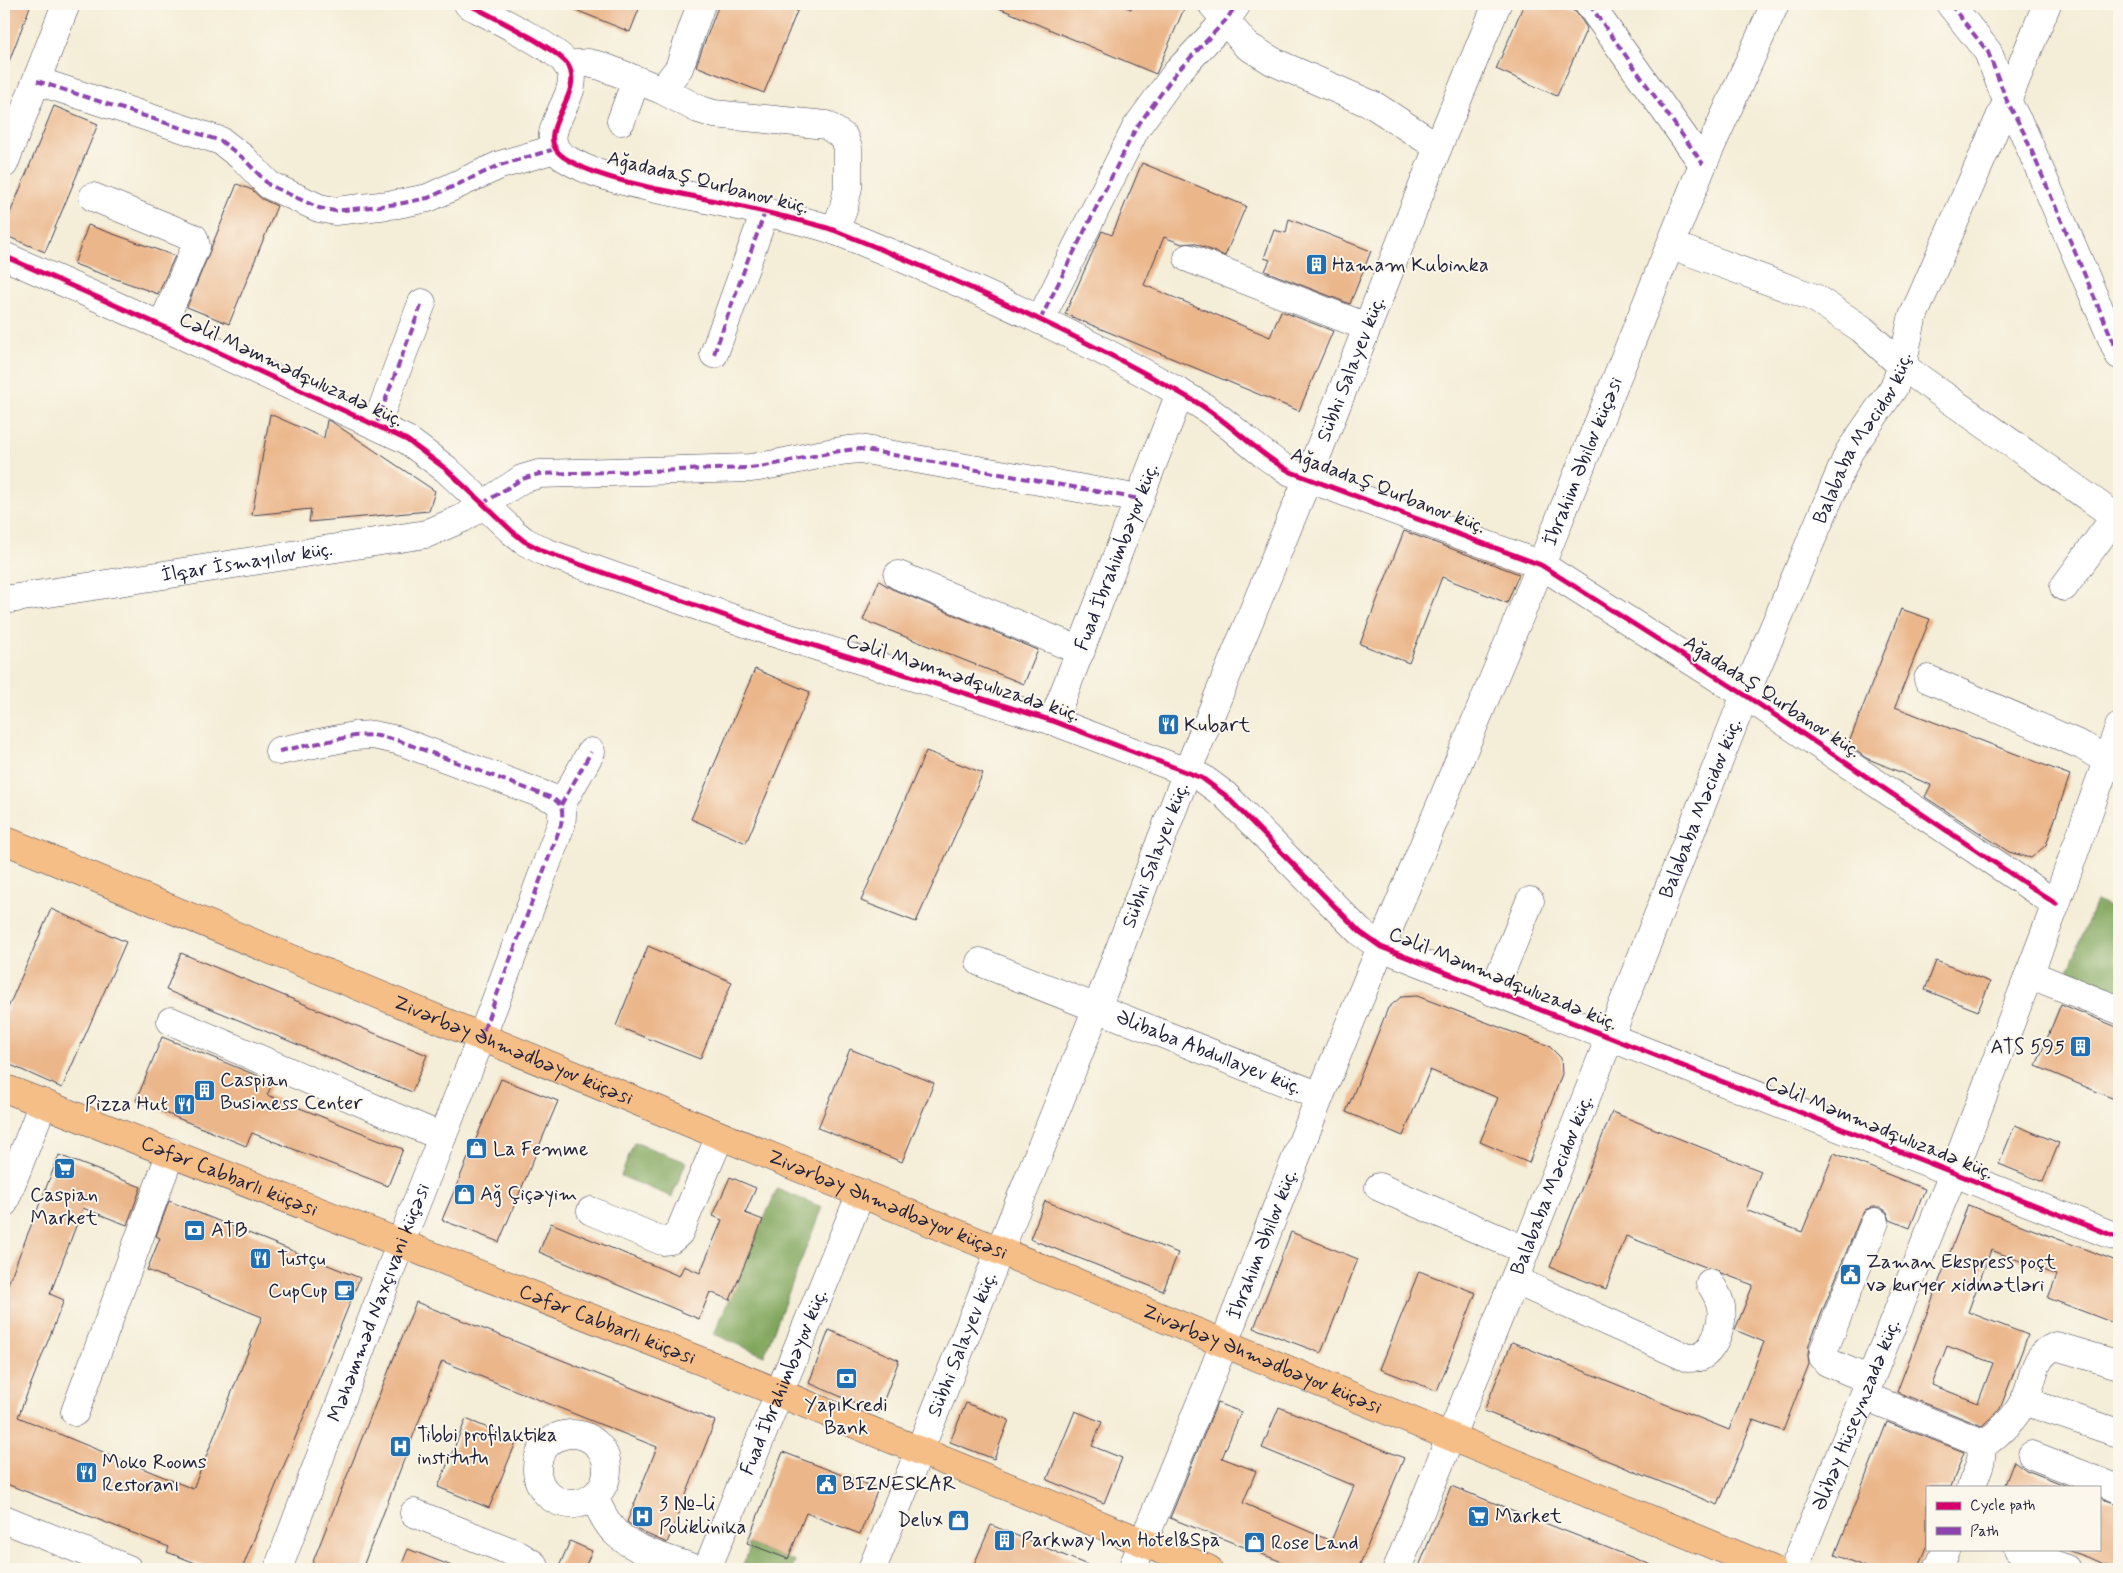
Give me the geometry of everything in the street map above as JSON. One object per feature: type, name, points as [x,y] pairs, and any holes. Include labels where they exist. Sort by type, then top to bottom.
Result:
[{"type":"main road","name":"Zivərbəy Əhmədbəyov küçəsi","points":[[4,840],[1771,1569]]},
{"type":"main road","name":"Cəfər Cabbarlı küçəsi","points":[[4,1088],[401,1242],[780,1393],[1208,1569]]},
{"type":"street","points":[[4,164],[66,4]]},
{"type":"street","points":[[37,80],[220,140],[243,158],[269,185],[319,208],[335,211],[389,206],[428,198],[500,165],[555,149],[551,141],[552,133],[570,89],[572,74],[568,64],[539,43],[468,4]]},
{"type":"street","points":[[662,90],[679,68],[701,4]]},
{"type":"street","name":"Sübhi Salayev küç.","points":[[872,1569],[1097,1008],[1187,772],[1308,478],[1438,147],[1498,4]]},
{"type":"street","points":[[1589,4],[1702,164]]},
{"type":"street","name":"İbrahim Əbilov küçəsi","points":[[1381,947],[1541,565],[1702,164],[1775,4]]},
{"type":"street","points":[[1950,4],[1988,52],[2007,101],[2024,133],[2119,355]]},
{"type":"street","name":"Balababa Məcidov küç.","points":[[1397,1569],[1611,1038],[1745,695],[1850,452],[1894,387],[1902,366],[1912,319],[2047,4]]},
{"type":"street","points":[[1040,320],[1136,128],[1225,9],[1246,44],[1274,62],[1375,106],[1438,147]]},
{"type":"street","points":[[568,64],[588,63],[662,90],[698,109],[714,114],[826,126],[844,137],[848,148],[848,187],[844,207],[835,231]]},
{"type":"street","points":[[620,121],[636,80]]},
{"type":"street","name":"Ağadadaş Qurbanov küç.","points":[[555,149],[563,157],[579,165],[620,180],[765,212],[835,231],[985,294],[1040,320],[1180,393],[1214,414],[1272,462],[1308,478],[1541,565],[1745,695],[2056,904]]},
{"type":"street","points":[[93,197],[194,238],[196,246],[162,326]]},
{"type":"street","points":[[714,354],[765,212]]},
{"type":"street","points":[[1671,245],[1815,298],[1862,329],[1902,366],[2117,518],[2064,587]]},
{"type":"street","name":"Cəlil Məmmədquluzadə küç.","points":[[4,256],[162,326],[407,440],[446,469],[524,541],[545,552],[774,633],[1053,720],[1202,778],[1225,795],[1360,932],[1381,947],[1952,1174],[2119,1238]]},
{"type":"street","points":[[1188,258],[1367,328]]},
{"type":"street","points":[[376,425],[422,303]]},
{"type":"street","name":"Fuad İbrahimbəyov küç.","points":[[1053,720],[1180,393]]},
{"type":"street","name":"İlqar İsmayılov küç.","points":[[4,600],[426,534],[463,518],[522,479],[539,474],[750,468],[775,466],[843,450],[860,449],[1140,499]]},
{"type":"street","points":[[898,575],[1081,650]]},
{"type":"street","points":[[1928,679],[2083,746],[2112,764]]},
{"type":"street","name":"Əlibəy Hüseynzadə küç.","points":[[1794,1569],[1952,1174],[2112,764],[2119,727]]},
{"type":"street","points":[[279,751],[354,736],[373,736],[397,740],[552,798],[560,804],[591,752]]},
{"type":"street","name":"Məhəmməd Naxçıvani küçəsi","points":[[278,1569],[401,1242],[482,1037],[561,825],[563,812],[560,804]]},
{"type":"street","points":[[1493,992],[1530,900]]},
{"type":"street","name":"İbrahim Əbilov küç.","points":[[1132,1569],[1381,947]]},
{"type":"street","name":"Əlibaba Abdullayev küç.","points":[[980,962],[1320,1096]]},
{"type":"street","points":[[2029,974],[2119,1010]]},
{"type":"street","points":[[171,1020],[442,1137]]},
{"type":"street","points":[[4,1203],[42,1103]]},
{"type":"street","points":[[591,1211],[662,1241],[671,1240],[680,1233],[720,1136]]},
{"type":"street","points":[[75,1412],[170,1152]]},
{"type":"street","points":[[1379,1187],[1525,1250]]},
{"type":"street","name":"Fuad İbrahimbəyov küç.","points":[[707,1569],[861,1194]]},
{"type":"street","points":[[1875,1222],[1824,1350],[1823,1357],[1827,1362],[1867,1388],[1978,1441],[1982,1446],[1982,1454],[1971,1486]]},
{"type":"street","points":[[1514,1280],[1688,1358],[1698,1357],[1714,1343],[1719,1326],[1720,1301],[1710,1283]]},
{"type":"street","points":[[1982,1446],[2003,1429],[2024,1401],[2038,1359],[2046,1350],[2056,1346],[2119,1365]]},
{"type":"street","points":[[2024,1401],[2115,1432],[2119,1431]]},
{"type":"street","points":[[2032,1455],[2119,1489]]},
{"type":"street","points":[[594,1497],[607,1522],[624,1540],[697,1569]]},
{"type":"street","points":[[414,1513],[517,1554],[533,1564],[536,1569]]},
{"type":"street","points":[[4,1519],[128,1569]]},
{"type":"street","points":[[1938,1569],[1947,1550]]},
{"type":"street","points":[[2020,1550],[2066,1569]]},
{"type":"green space","points":[[2096,901],[2119,911],[2119,1003],[2064,981]]},
{"type":"green space","points":[[634,1142],[686,1162],[672,1197],[621,1176]]},
{"type":"green space","points":[[777,1189],[822,1207],[764,1356],[714,1334]]},
{"type":"green space","points":[[747,1543],[795,1562],[792,1569],[741,1569],[749,1550]]},
{"type":"building","points":[[4,4],[31,4],[5,72],[4,72]]},
{"type":"building","points":[[561,4],[641,4],[630,32]]},
{"type":"building","points":[[719,4],[800,4],[764,93],[696,66]]},
{"type":"building","points":[[989,4],[1118,4],[1131,9],[1133,4],[1186,4],[1156,74]]},
{"type":"building","points":[[1524,4],[1558,4],[1576,12],[1587,28],[1557,96],[1496,69]]},
{"type":"building","points":[[54,106],[98,124],[45,252],[4,235],[4,228]]},
{"type":"building","points":[[1142,163],[1246,206],[1225,256],[1194,243],[1182,244],[1164,237],[1144,285],[1270,337],[1281,311],[1333,331],[1299,411],[1065,314],[1102,231],[1112,235]]},
{"type":"building","points":[[237,184],[252,190],[262,199],[277,206],[229,324],[187,307]]},
{"type":"building","name":"Hamam Kubinka","points":[[1289,219],[1371,251],[1350,304],[1265,271],[1270,260],[1264,258],[1274,230],[1286,233]]},
{"type":"building","points":[[88,225],[175,256],[158,294],[74,264]]},
{"type":"building","points":[[270,414],[324,438],[327,420],[332,422],[435,491],[429,511],[309,522],[311,509],[252,515]]},
{"type":"building","points":[[1404,531],[1519,574],[1507,603],[1442,577],[1409,663],[1360,644]]},
{"type":"building","points":[[879,581],[892,589],[1038,650],[1024,684],[863,620]]},
{"type":"building","points":[[1901,609],[1930,619],[1895,707],[2070,775],[2046,845],[2031,858],[2009,852],[1925,797],[1931,785],[1866,758],[1848,745]]},
{"type":"building","points":[[755,669],[810,692],[746,843],[691,819]]},
{"type":"building","points":[[926,751],[983,773],[916,922],[861,901]]},
{"type":"building","points":[[51,909],[126,942],[62,1088],[4,1062],[4,1017]]},
{"type":"building","points":[[648,946],[732,982],[700,1059],[616,1026]]},
{"type":"building","points":[[181,953],[427,1055],[412,1092],[166,990]]},
{"type":"building","points":[[1936,961],[1990,982],[1978,1011],[1925,990]]},
{"type":"building","points":[[1417,996],[1549,1046],[1561,1058],[1562,1074],[1529,1163],[1480,1142],[1498,1098],[1430,1070],[1403,1136],[1346,1112],[1388,1008],[1401,997]]},
{"type":"building","name":"ATS 595","points":[[2061,1004],[2119,1028],[2119,1101],[2036,1066]]},
{"type":"building","points":[[162,1037],[273,1082],[267,1095],[403,1149],[388,1186],[252,1133],[246,1146],[136,1101]]},
{"type":"building","points":[[850,1049],[934,1083],[902,1162],[818,1128]]},
{"type":"building","points":[[501,1079],[558,1101],[499,1242],[442,1220]]},
{"type":"building","points":[[1612,1112],[1761,1171],[1746,1210],[1802,1232],[1834,1153],[1925,1189],[1910,1228],[1890,1220],[1887,1212],[1880,1207],[1872,1207],[1865,1210],[1861,1216],[1809,1344],[1809,1364],[1783,1431],[1753,1420],[1718,1505],[1484,1411],[1512,1342],[1729,1430],[1764,1342],[1735,1330],[1753,1285],[1721,1273],[1717,1269],[1708,1268],[1626,1236],[1606,1289],[1550,1267]]},
{"type":"building","points":[[2015,1125],[2059,1143],[2043,1182],[1999,1164]]},
{"type":"building","points":[[59,1155],[141,1187],[127,1225],[83,1208],[50,1294],[64,1300],[18,1417],[193,1489],[262,1317],[147,1270],[160,1238],[156,1236],[169,1201],[360,1278],[242,1569],[211,1569],[167,1552],[169,1547],[4,1483],[4,1294]]},
{"type":"building","points":[[730,1177],[756,1188],[745,1213],[763,1220],[730,1300],[710,1292],[699,1319],[539,1252],[551,1223],[679,1276],[684,1266],[700,1273],[722,1220],[713,1216]]},
{"type":"building","points":[[1045,1201],[1178,1253],[1163,1291],[1030,1239]]},
{"type":"building","points":[[1968,1205],[2119,1262],[2119,1325],[2048,1298],[2057,1275],[1991,1250],[1968,1312],[2028,1335],[2000,1409],[1982,1426],[1897,1392]],"holes":[[[1947,1346],[1993,1363],[1978,1403],[1932,1385]]]},
{"type":"building","points":[[1291,1232],[1358,1259],[1321,1353],[1254,1328]]},
{"type":"building","points":[[1419,1271],[1476,1293],[1437,1391],[1380,1369]]},
{"type":"building","points":[[416,1302],[715,1421],[667,1543],[640,1531],[627,1522],[657,1447],[442,1361],[362,1569],[310,1569]]},
{"type":"building","points":[[829,1330],[899,1360],[879,1413],[809,1383]]},
{"type":"building","points":[[966,1403],[1009,1420],[994,1459],[950,1442]]},
{"type":"building","points":[[1217,1403],[1241,1412],[1222,1458],[1256,1471],[1243,1503],[1331,1541],[1354,1486],[1262,1448],[1279,1407],[1404,1458],[1358,1569],[1300,1569],[1170,1518]]},
{"type":"building","points":[[1075,1411],[1102,1422],[1092,1446],[1122,1458],[1104,1503],[1047,1480]]},
{"type":"building","points":[[466,1419],[517,1440],[489,1508],[438,1487]]},
{"type":"building","points":[[1887,1422],[1964,1452],[1951,1486],[1926,1486],[1926,1549],[1918,1569],[1871,1569],[1835,1555]]},
{"type":"building","points":[[783,1452],[878,1489],[860,1534],[806,1513],[788,1559],[747,1543]]},
{"type":"building","points":[[2014,1461],[2026,1470],[2067,1486],[2004,1486]]},
{"type":"building","points":[[1451,1486],[1659,1568],[1659,1569],[1418,1569]]},
{"type":"building","points":[[2100,1498],[2119,1504],[2119,1569],[2067,1550],[2100,1550]]},
{"type":"building","name":"Parkway Inn Hotel&Spa","points":[[991,1525],[1097,1569],[972,1569]]},
{"type":"building","points":[[570,1541],[592,1551],[584,1569],[558,1569]]},
{"type":"building","points":[[408,1549],[457,1568],[400,1569]]},
{"type":"marked path","points":[[1040,320],[1136,128],[1176,73],[1226,20],[1237,4]]},
{"type":"marked path","points":[[1589,4],[1703,164]]},
{"type":"marked path","points":[[1950,4],[1988,52],[2007,101],[2024,133],[2119,355]]},
{"type":"marked path","points":[[37,81],[221,141],[243,158],[269,185],[319,208],[335,211],[398,204],[428,198],[500,165],[555,149]]},
{"type":"marked path","points":[[714,354],[765,212]]},
{"type":"marked path","points":[[376,425],[422,303]]},
{"type":"marked path","points":[[482,504],[522,479],[539,474],[750,468],[832,452],[860,449],[1140,499]]},
{"type":"marked path","points":[[279,751],[354,736],[373,735],[397,740],[552,798],[559,803],[562,813],[561,825],[481,1037]]},
{"type":"marked path","points":[[561,805],[591,752]]},
{"type":"cycle path","points":[[468,4],[537,41],[568,65],[572,77],[570,89],[555,126],[553,138],[555,148],[565,158],[575,164],[621,181],[814,224],[836,231],[928,269],[1019,310],[1109,354],[1196,402],[1266,456],[1291,472],[1541,565],[1745,695],[2056,904]]},
{"type":"cycle path","points":[[4,256],[162,326],[407,440],[446,469],[524,541],[545,552],[774,633],[1053,721],[1202,778],[1225,795],[1360,932],[1381,947],[2119,1238]]},
{"type":"place","name":"Hamam Kubinka","points":[[1316,265]]},
{"type":"place","name":"Kubart","points":[[1168,725]]},
{"type":"place","name":"ATS 595","points":[[2081,1047]]},
{"type":"place","name":"Caspian Business Center","points":[[204,1091]]},
{"type":"place","name":"Pizza Hut","points":[[184,1104]]},
{"type":"place","name":"La Femme","points":[[477,1149]]},
{"type":"place","name":"Caspian Market","points":[[64,1169]]},
{"type":"place","name":"Ağ Çiçəyim","points":[[464,1194]]},
{"type":"place","name":"ATB","points":[[195,1230]]},
{"type":"place","name":"Tustçu","points":[[261,1259]]},
{"type":"place","name":"Zaman Ekspress poçt və kuryer xidmətləri","points":[[1850,1274]]},
{"type":"place","name":"CupCup","points":[[344,1291]]},
{"type":"place","name":"YapıKredi Bank","points":[[846,1379]]},
{"type":"place","name":"Tibbi profilaktika institutu","points":[[401,1447]]},
{"type":"place","name":"Moko Rooms Restoranı","points":[[86,1473]]},
{"type":"place","name":"BIZNESKAR","points":[[826,1484]]},
{"type":"place","name":"3 №-li Poliklinika","points":[[643,1516]]},
{"type":"place","name":"Market","points":[[1479,1516]]},
{"type":"place","name":"Delux","points":[[959,1520]]},
{"type":"place","name":"Parkway Inn Hotel&Spa","points":[[1005,1540]]},
{"type":"place","name":"Rose Land","points":[[1255,1543]]}]
